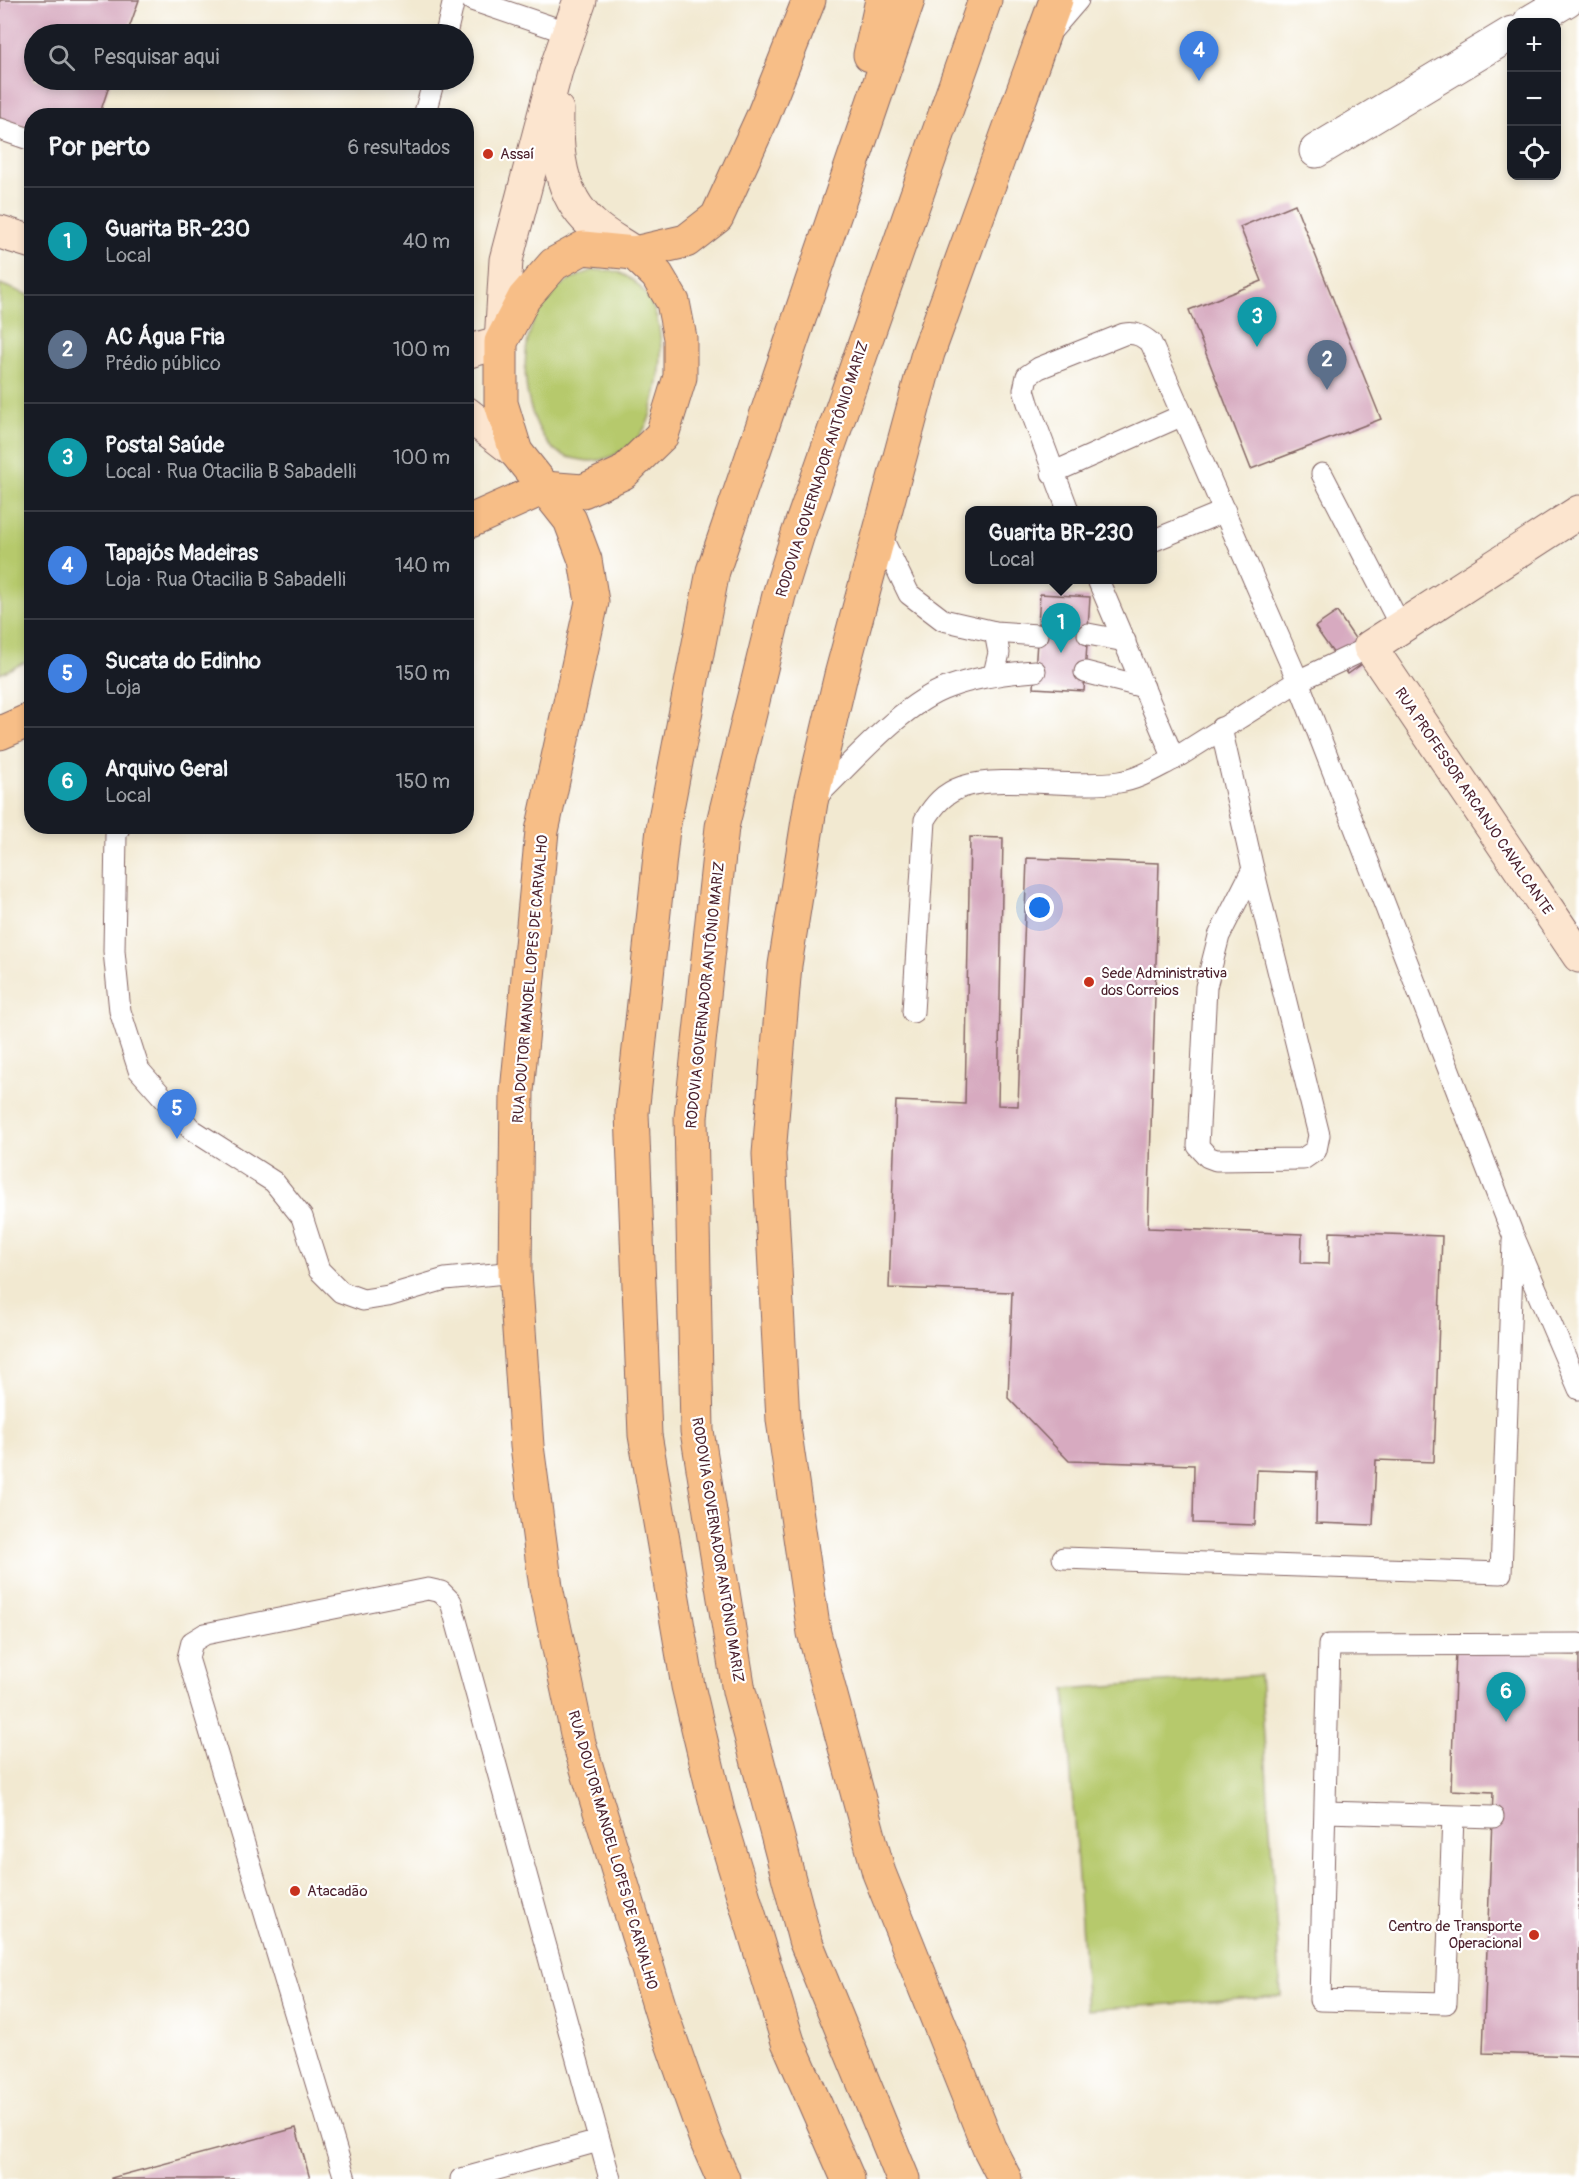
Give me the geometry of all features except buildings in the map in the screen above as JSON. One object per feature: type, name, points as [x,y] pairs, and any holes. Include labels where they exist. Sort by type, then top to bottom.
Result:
[{"type":"main road","points":[[544,488],[516,452],[501,403],[501,342],[524,298],[554,264],[583,248],[634,253],[686,241],[717,217],[763,116],[809,0]]},
{"type":"main road","points":[[844,184],[882,0]]},
{"type":"main road","points":[[848,2179],[788,2042],[719,1816],[688,1686],[645,1435],[632,1113],[663,829],[713,571],[908,0]]},
{"type":"main road","name":"RODOVIA GOVERNADOR ANTÔNIO MARIZ","points":[[903,2179],[805,1940],[739,1691],[697,1431],[691,1117],[722,827],[779,595],[798,534],[985,0]]},
{"type":"main road","points":[[930,155],[1001,0]]},
{"type":"main road","points":[[1005,2179],[985,2137],[879,1873],[814,1633],[783,1420],[769,1154],[785,965],[811,802],[841,675],[928,353],[1056,0]]},
{"type":"main road","points":[[474,519],[544,488],[583,491],[622,473],[662,435],[680,377],[680,338],[674,302],[657,274],[634,253]]},
{"type":"main road","name":"RUA DOUTOR MANOEL LOPES DE CARVALHO","points":[[544,488],[570,520],[585,560],[592,602],[542,831],[517,1092],[515,1272],[527,1446],[544,1575],[579,1743],[662,2015],[706,2140],[723,2179]]},
{"type":"main road","points":[[0,733],[24,722]]},
{"type":"street","points":[[474,350],[501,342],[506,260],[557,66],[580,0]]},
{"type":"street","points":[[1537,18],[1567,0]]},
{"type":"street","points":[[1316,151],[1507,36]]},
{"type":"street","points":[[557,66],[556,136],[560,171],[572,202],[591,224],[634,253]]},
{"type":"street","points":[[0,232],[24,240]]},
{"type":"street","points":[[474,419],[516,452]]},
{"type":"street","points":[[1370,647],[1579,512]]},
{"type":"street","name":"RUA PROFESSOR ARCANJO CAVALCANTE","points":[[1370,647],[1579,956]]},
{"type":"lane","points":[[448,24],[454,0]]},
{"type":"lane","points":[[472,0],[569,33]]},
{"type":"lane","points":[[1041,43],[1078,0]]},
{"type":"lane","points":[[426,108],[431,90]]},
{"type":"lane","points":[[0,129],[24,137]]},
{"type":"lane","points":[[1066,506],[1052,473],[1024,390],[1028,376],[1039,368],[1134,333],[1151,344],[1298,681],[1513,1235],[1579,1389]]},
{"type":"lane","points":[[1052,473],[1183,416]]},
{"type":"lane","points":[[1322,474],[1401,627]]},
{"type":"lane","points":[[1157,540],[1225,511]]},
{"type":"lane","points":[[880,534],[909,594],[943,620],[995,632],[1037,635]]},
{"type":"lane","points":[[1100,584],[1174,759]]},
{"type":"lane","points":[[994,674],[999,653],[995,632]]},
{"type":"lane","points":[[1088,634],[1125,641]]},
{"type":"lane","points":[[913,1012],[925,820],[935,803],[963,787],[993,783],[1119,782],[1144,775],[1174,759],[1298,681],[1370,647]]},
{"type":"lane","points":[[811,802],[908,710],[947,687],[994,674],[1035,671]]},
{"type":"lane","points":[[1085,672],[1144,687]]},
{"type":"lane","points":[[1221,728],[1253,869],[1319,1135],[1316,1150],[1303,1159],[1216,1160],[1208,1157],[1198,1146],[1206,987],[1219,936],[1253,869]]},
{"type":"lane","points":[[116,834],[114,951],[120,1011],[139,1070],[190,1130],[274,1182],[302,1216],[319,1270],[341,1292],[363,1300],[388,1296],[445,1280],[515,1272]]},
{"type":"lane","points":[[1063,1558],[1501,1573],[1513,1235]]},
{"type":"lane","points":[[345,2179],[188,1658],[192,1642],[205,1634],[428,1589],[441,1592],[451,1602],[610,2179]]},
{"type":"lane","points":[[1453,1817],[1446,2003],[1320,2000],[1329,1645],[1579,1644]]},
{"type":"lane","points":[[1326,1812],[1493,1817]]},
{"type":"lane","points":[[461,2179],[599,2141]]},
{"type":"green space","points":[[595,270],[618,272],[634,282],[646,295],[659,327],[661,346],[658,383],[646,426],[635,441],[619,453],[591,461],[563,455],[547,442],[532,412],[525,361],[527,343],[542,304],[562,285]]},
{"type":"green space","points":[[0,284],[24,293],[24,663],[0,674]]},
{"type":"green space","points":[[1260,1675],[1281,1996],[1087,2010],[1065,1689]]},
{"type":"place","name":"Tapajós Madeiras","points":[[1199,81]]},
{"type":"place","name":"Assaí","points":[[488,154]]},
{"type":"place","name":"Postal Saúde","points":[[1257,347]]},
{"type":"place","name":"AC Água Fria","points":[[1327,390]]},
{"type":"place","name":"Guarita BR-230","points":[[1061,653]]},
{"type":"place","name":"Sede Administrativa dos Correios","points":[[1089,982]]},
{"type":"place","name":"Sucata do Edinho","points":[[177,1139]]},
{"type":"place","name":"Arquivo Geral","points":[[1506,1722]]},
{"type":"place","name":"Atacadão","points":[[295,1891]]},
{"type":"place","name":"Centro de Transporte Operacional","points":[[1534,1935]]}]
